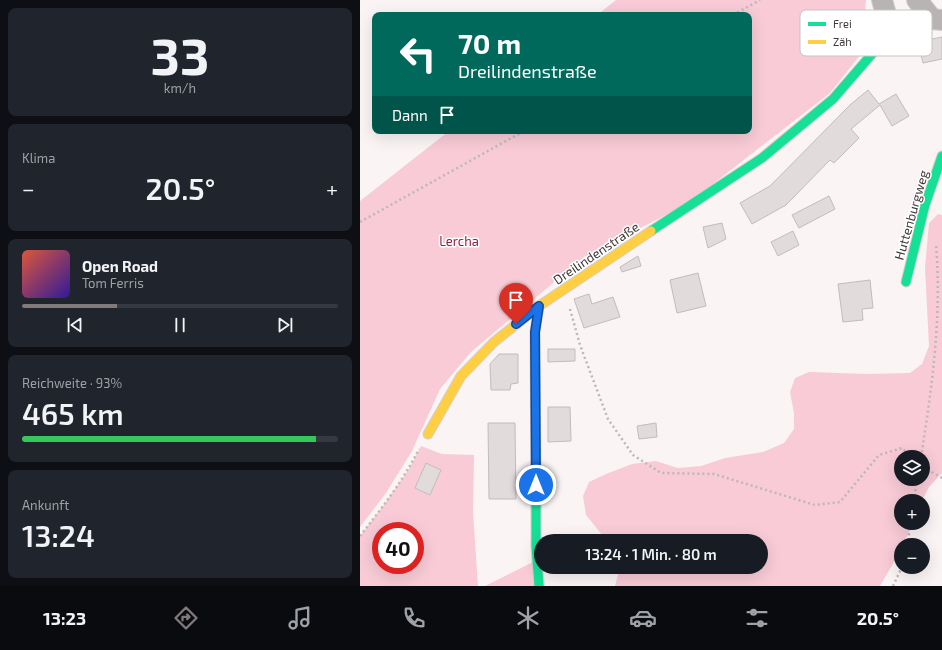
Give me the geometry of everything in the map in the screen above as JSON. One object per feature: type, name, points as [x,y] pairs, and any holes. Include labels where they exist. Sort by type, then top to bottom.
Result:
[{"type":"street","points":[[882,0],[885,10]]},
{"type":"street","points":[[917,0],[928,10]]},
{"type":"street","name":"Dreilindenstraße","points":[[428,434],[461,376],[494,342],[539,306],[762,158],[833,99],[870,56]]},
{"type":"street","name":"Huttenburgweg","points":[[906,282],[925,205],[942,156]]},
{"type":"street","points":[[539,306],[535,332],[536,546],[539,586]]},
{"type":"path","points":[[738,12],[760,0]]},
{"type":"path","points":[[360,222],[519,134]]},
{"type":"path","points":[[922,450],[933,384],[941,303],[936,244]]},
{"type":"path","points":[[564,289],[580,345],[608,419],[633,454],[661,473],[714,474],[815,505],[840,502],[879,455],[894,450]]},
{"type":"path","points":[[360,536],[409,469],[428,434]]},
{"type":"path","points":[[930,471],[942,478]]},
{"type":"path","points":[[892,586],[898,574]]},
{"type":"green space","name":"Lercha","points":[[616,0],[866,0],[865,10],[800,10],[800,56],[859,56],[830,93],[687,204],[584,257],[471,352],[440,389],[412,451],[386,493],[360,527],[360,201],[445,134],[752,134],[752,12],[601,12]]},
{"type":"green space","points":[[938,214],[942,215],[942,473],[930,486],[930,450],[894,450],[894,486],[930,486],[926,494],[894,494],[894,530],[910,530],[906,538],[894,538],[894,562],[880,586],[615,586],[618,574],[768,574],[768,534],[601,534],[586,515],[583,496],[589,482],[632,464],[656,461],[678,468],[701,466],[725,458],[763,452],[784,443],[794,429],[794,413],[790,392],[795,378],[809,372],[867,374],[910,373],[922,364],[929,346],[925,268],[929,223]]},
{"type":"green space","points":[[421,446],[442,454],[474,455],[473,512],[478,586],[360,586],[360,536],[409,469]]},
{"type":"green space","points":[[534,562],[534,574],[538,574],[539,586],[485,586]]},
{"type":"building","points":[[942,37],[942,59],[923,63],[921,56],[932,56],[932,39]]},
{"type":"building","points":[[868,90],[879,104],[896,94],[909,116],[892,126],[880,105],[851,129],[859,138],[834,163],[830,160],[786,205],[752,224],[740,203],[770,186],[850,105]]},
{"type":"building","points":[[829,196],[835,209],[799,228],[792,215]]},
{"type":"building","points":[[722,223],[726,239],[708,248],[703,227]]},
{"type":"building","points":[[793,231],[799,245],[778,256],[771,242]]},
{"type":"building","points":[[638,256],[641,266],[622,272],[620,267]]},
{"type":"building","points":[[698,273],[706,306],[677,313],[670,280]]},
{"type":"building","points":[[870,280],[873,308],[862,309],[863,320],[843,322],[838,284]]},
{"type":"building","points":[[589,294],[592,304],[613,297],[620,317],[584,328],[574,299]]},
{"type":"building","points":[[548,349],[575,349],[575,361],[548,362]]},
{"type":"building","points":[[499,354],[518,354],[518,383],[511,384],[510,390],[491,390],[490,364]]},
{"type":"building","points":[[548,407],[570,407],[571,441],[548,442]]},
{"type":"building","points":[[488,423],[515,423],[516,499],[489,499]]},
{"type":"building","points":[[656,423],[657,437],[639,439],[637,426]]},
{"type":"building","points":[[426,463],[441,470],[430,495],[415,488]]},
{"type":"traffic: fast","points":[[651,231],[762,158],[833,99],[870,56]]},
{"type":"traffic: fast","points":[[906,282],[925,205],[942,156]]},
{"type":"traffic: fast","points":[[536,496],[536,546],[539,586]]},
{"type":"traffic: slow","points":[[428,434],[461,376],[494,342],[539,306],[651,231]]},
{"type":"traffic: slow","points":[[536,496],[535,332],[539,306]]},
{"type":"route","points":[[516,324],[539,306],[535,332],[536,485]]}]
